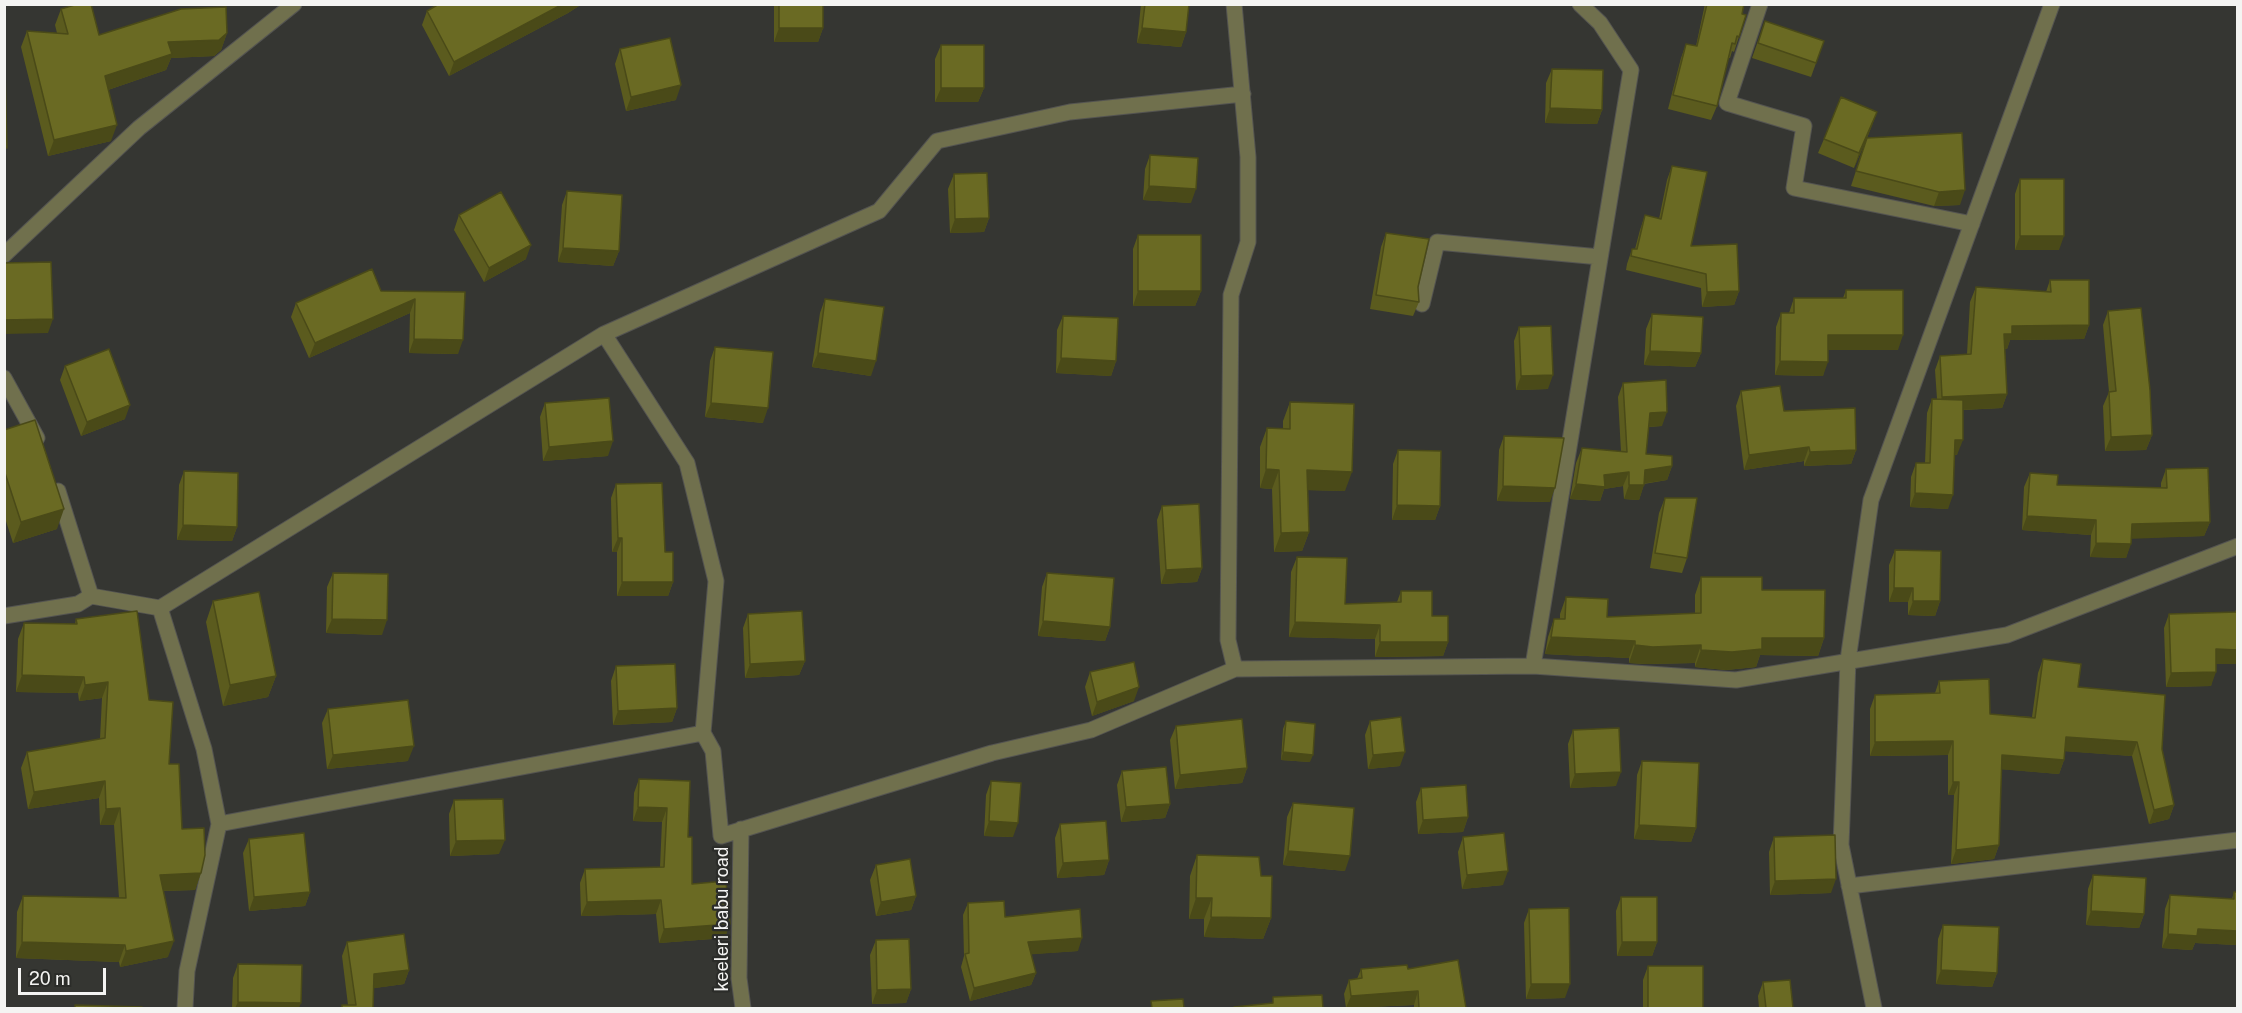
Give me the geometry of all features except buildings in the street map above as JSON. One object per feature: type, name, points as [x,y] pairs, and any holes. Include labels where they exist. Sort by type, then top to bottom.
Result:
[{"type":"street","points":[[4,255],[139,128],[294,4]]},
{"type":"street","points":[[1234,4],[1248,157],[1248,242],[1231,295],[1228,640],[1235,669]]},
{"type":"street","points":[[1533,666],[1631,70],[1600,23],[1580,4]]},
{"type":"street","points":[[1760,4],[1727,103],[1804,126],[1794,188],[1972,224]]},
{"type":"street","points":[[1874,1008],[1841,845],[1848,660],[1870,500],[2052,4]]},
{"type":"street","points":[[4,616],[78,604],[91,596],[160,608],[604,334],[879,211],[937,141],[1071,112],[1243,94]]},
{"type":"street","points":[[1422,304],[1437,242],[1600,257]]},
{"type":"street","points":[[604,334],[687,463],[716,581],[702,733],[713,751],[721,836],[992,753],[1091,730],[1235,669],[1533,666],[1736,680],[2007,635],[2238,546]]},
{"type":"street","points":[[4,378],[46,455]]},
{"type":"street","points":[[53,477],[91,596]]},
{"type":"street","points":[[160,608],[204,749],[219,824],[187,971],[185,1008]]},
{"type":"street","points":[[219,824],[702,733]]},
{"type":"street","name":"keeleri babu road","points":[[741,829],[739,978],[743,1008]]},
{"type":"street","points":[[1849,886],[2238,840]]}]
